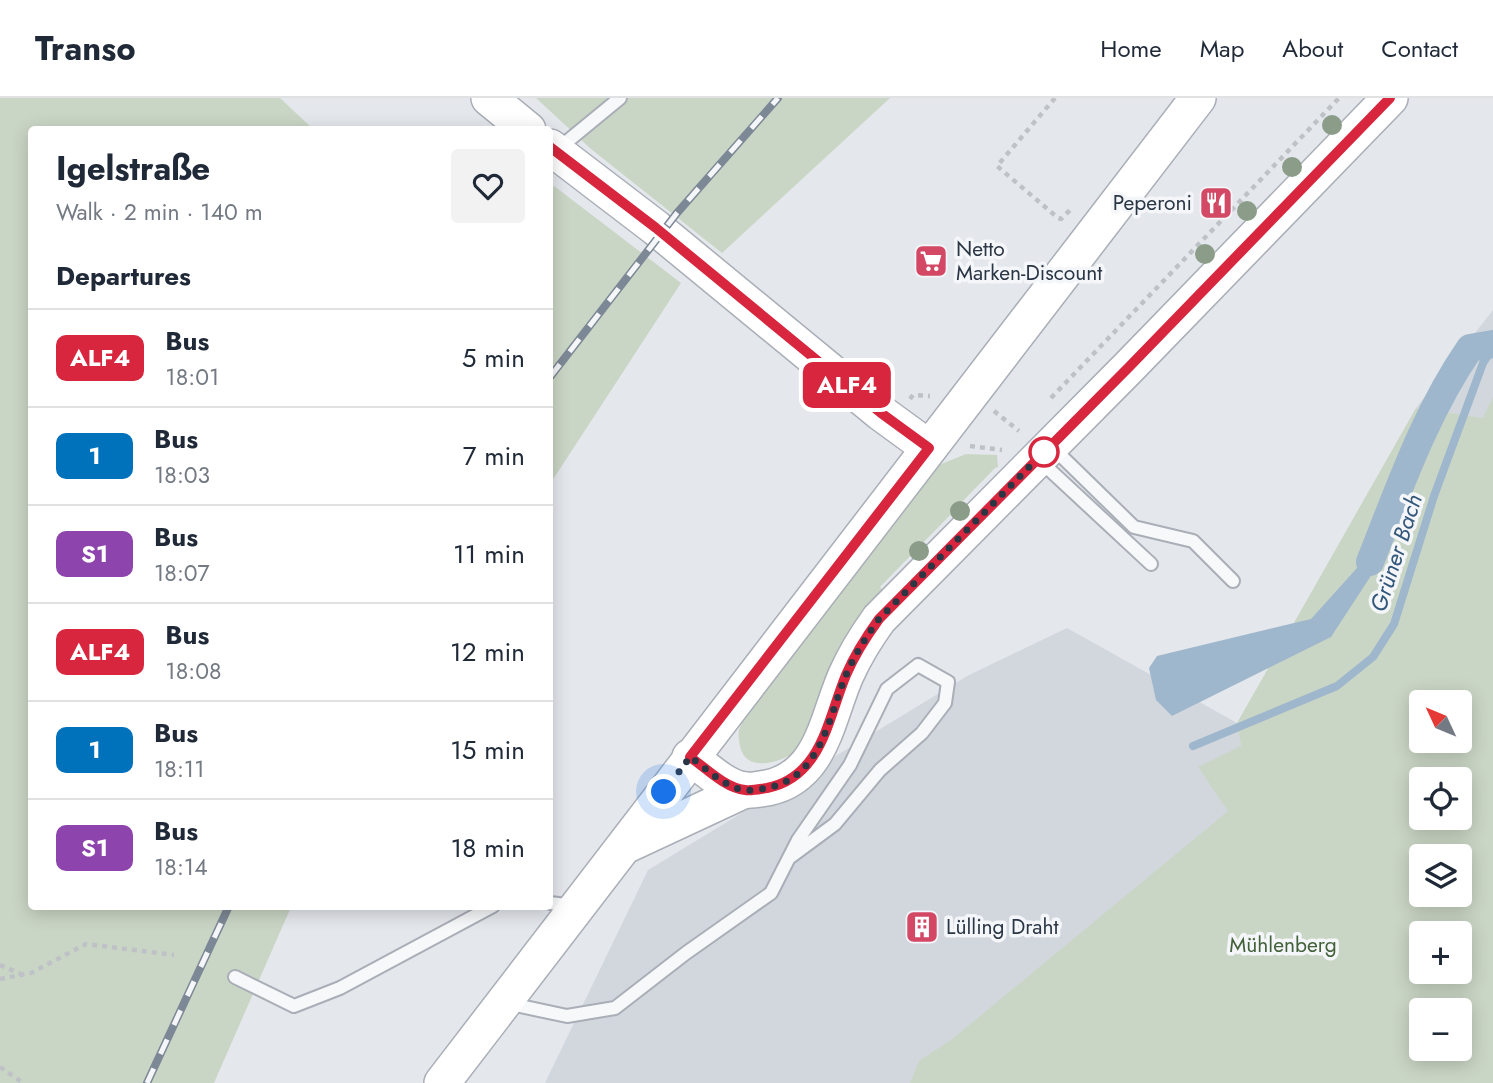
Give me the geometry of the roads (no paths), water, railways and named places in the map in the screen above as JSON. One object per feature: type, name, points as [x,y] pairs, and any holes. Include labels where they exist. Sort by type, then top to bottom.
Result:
[{"type":"main road","points":[[489,98],[523,126]]},
{"type":"main road","points":[[442,1083],[502,1003],[563,905],[624,846],[690,757],[946,446],[970,393],[1198,98]]},
{"type":"main road","points":[[624,846],[745,790],[777,785],[808,766],[828,728],[845,678],[861,644],[879,619],[1390,98]]},
{"type":"main road","points":[[553,150],[656,228],[894,422],[946,446]]},
{"type":"main road","points":[[690,757],[729,785],[745,790]]},
{"type":"lane","points":[[553,148],[620,98]]},
{"type":"lane","points":[[1045,452],[1151,564]]},
{"type":"lane","points":[[1045,452],[1134,527],[1193,541],[1233,581]]},
{"type":"lane","points":[[502,1003],[567,1016],[615,1008],[685,953],[771,894],[798,839],[850,765],[887,689],[918,666],[948,682],[945,703],[922,733],[880,770],[835,824],[789,858]]},
{"type":"lane","points":[[235,977],[293,1006],[340,988],[398,960],[486,910]]},
{"type":"water","points":[[1366,558],[1376,568],[1331,637],[1172,716],[1156,700],[1149,668],[1157,656],[1311,619]]},
{"type":"waterway","points":[[1370,562],[1414,452],[1439,399],[1470,348],[1493,344]]},
{"type":"waterway","name":"Grüner Bach","points":[[1193,746],[1337,686],[1373,657],[1394,624],[1434,496],[1483,363],[1493,348]]},
{"type":"railway","points":[[553,373],[677,213],[778,98]]},
{"type":"railway","points":[[147,1083],[227,910]]},
{"type":"place","name":"Peperoni","points":[[1216,203]]},
{"type":"place","name":"Netto Marken-Discount","points":[[931,261]]},
{"type":"place","name":"Lülling Draht","points":[[922,927]]},
{"type":"park label","name":"Mühlenberg","points":[[1283,945]]}]
